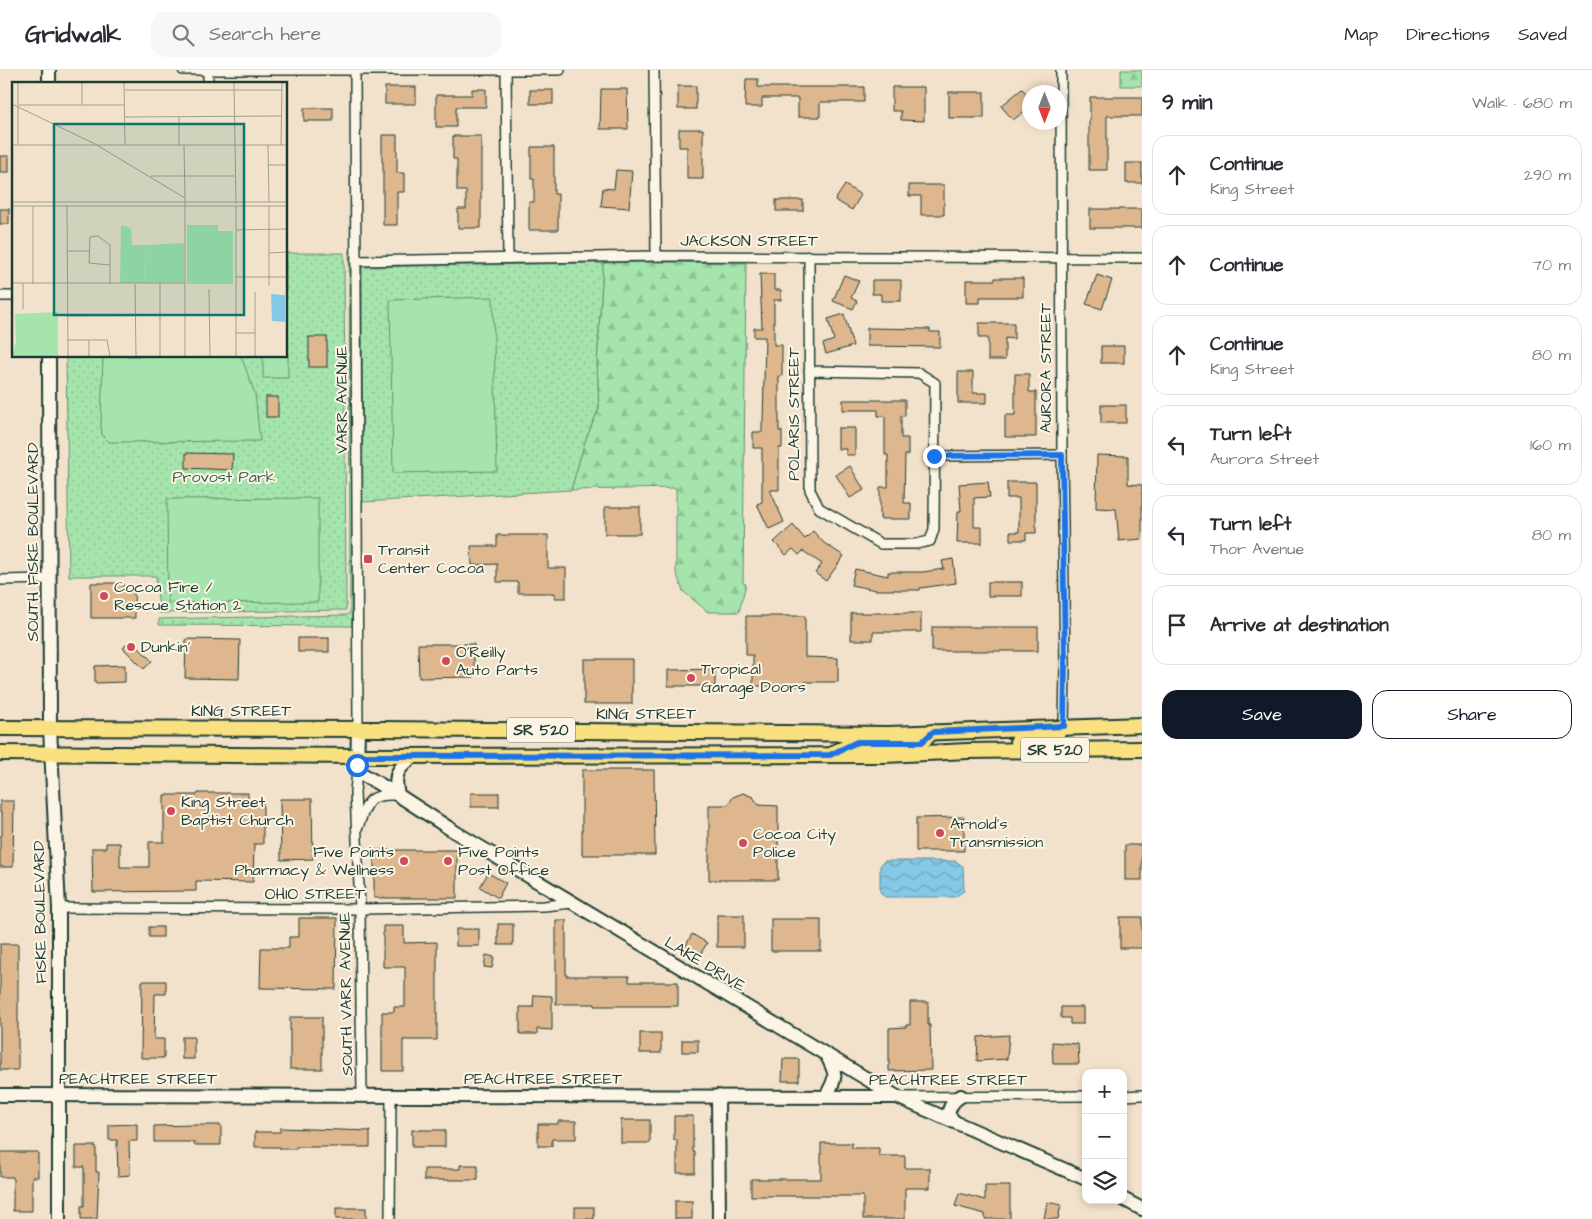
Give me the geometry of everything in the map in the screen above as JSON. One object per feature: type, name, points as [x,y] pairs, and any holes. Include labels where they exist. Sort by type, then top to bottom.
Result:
[{"type":"main road","name":"KING STREET","points":[[0,728],[878,734],[1064,726],[1142,725]]},
{"type":"main road","points":[[968,752],[980,744],[1048,739],[1056,735],[1064,726]]},
{"type":"main road","points":[[830,755],[857,742],[922,742],[933,732]]},
{"type":"main road","name":"SR 520","points":[[0,753],[357,756],[885,755],[1142,749]]},
{"type":"street","points":[[183,70],[560,70]]},
{"type":"street","name":"VARR AVENUE","points":[[355,70],[358,729]]},
{"type":"street","points":[[506,70],[508,258]]},
{"type":"street","points":[[654,70],[656,256]]},
{"type":"street","name":"AURORA STREET","points":[[1061,70],[1064,726]]},
{"type":"street","name":"JACKSON STREET","points":[[356,261],[656,256],[1142,258]]},
{"type":"street","name":"POLARIS STREET","points":[[809,256],[810,490],[819,508],[881,544],[916,544],[930,541],[934,529],[934,456]]},
{"type":"street","name":"SOUTH FISKE BOULEVARD","points":[[49,358],[50,728]]},
{"type":"street","points":[[809,371],[919,373],[935,383],[934,456],[1062,455]]},
{"type":"street","points":[[0,580],[50,579]]},
{"type":"street","name":"FISKE BOULEVARD","points":[[50,728],[59,908],[59,1219]]},
{"type":"street","points":[[357,832],[355,781],[358,729]]},
{"type":"street","points":[[357,832],[366,804],[372,798],[383,795],[398,795],[396,780],[398,772],[402,765],[415,755]]},
{"type":"street","name":"LAKE DRIVE","points":[[357,771],[572,904],[897,1097],[1082,1177]]},
{"type":"street","name":"SOUTH VARR AVENUE","points":[[357,832],[360,909],[362,1096]]},
{"type":"street","name":"OHIO STREET","points":[[59,908],[360,909],[572,904]]},
{"type":"street","points":[[826,1096],[834,1084],[835,1072],[828,1056]]},
{"type":"street","name":"PEACHTREE STREET","points":[[0,1095],[1082,1096]]},
{"type":"street","points":[[390,1219],[391,1095]]},
{"type":"street","points":[[718,1096],[719,1219]]},
{"type":"street","points":[[954,1122],[948,1115],[953,1101],[961,1096]]},
{"type":"street","points":[[1127,1096],[1142,1096]]},
{"type":"street","points":[[1127,1201],[1142,1209]]},
{"type":"green space","points":[[1121,70],[1142,70],[1142,86],[1121,86]]},
{"type":"green space","points":[[349,251],[351,251],[352,626],[159,625],[159,619],[346,615],[350,613]]},
{"type":"green space","name":"Provost Park","points":[[288,253],[344,253],[346,610],[159,613],[156,576],[69,576],[66,358],[288,358]]},
{"type":"green space","points":[[603,263],[746,263],[743,583],[746,584],[739,612],[708,612],[683,591],[676,572],[676,488],[571,490],[585,441],[599,408],[597,364]]},
{"type":"green space","points":[[603,263],[597,364],[599,408],[585,441],[571,490],[363,502],[362,267]]},
{"type":"green space","points":[[493,297],[497,471],[393,473],[390,300]]},
{"type":"green space","points":[[103,358],[242,358],[255,394],[260,441],[109,442],[102,435]]},
{"type":"green space","points":[[263,358],[288,358],[288,378],[263,378]]},
{"type":"green space","points":[[318,498],[318,602],[168,603],[167,499]]},
{"type":"water","points":[[884,861],[955,861],[963,866],[964,891],[954,897],[885,897],[880,892],[880,866]]},
{"type":"building","points":[[746,79],[758,79],[758,87],[864,87],[864,102],[820,102],[820,117],[798,117],[798,98],[762,98],[762,107],[745,107]]},
{"type":"building","points":[[678,86],[696,86],[696,109],[678,109]]},
{"type":"building","points":[[385,87],[416,87],[416,104],[385,104]]},
{"type":"building","points":[[892,87],[924,87],[924,121],[901,120],[901,111],[892,111]]},
{"type":"building","points":[[472,89],[486,89],[486,107],[456,107],[456,127],[436,127],[436,95],[472,95]]},
{"type":"building","points":[[601,89],[627,89],[628,129],[600,129]]},
{"type":"building","points":[[1022,89],[1022,113],[1013,120],[1001,106]]},
{"type":"building","points":[[530,90],[553,90],[553,104],[530,104]]},
{"type":"building","points":[[949,92],[984,92],[984,118],[949,118]]},
{"type":"building","points":[[1090,97],[1142,97],[1142,116],[1107,116],[1107,170],[1089,170]]},
{"type":"building","points":[[304,108],[333,108],[333,121],[304,121]]},
{"type":"building","points":[[679,129],[703,129],[703,179],[687,179],[687,147],[679,147]]},
{"type":"building","points":[[382,135],[397,135],[397,173],[404,173],[404,192],[397,192],[397,225],[383,225]]},
{"type":"building","points":[[453,136],[481,136],[481,228],[458,228],[458,209],[466,209],[466,191],[457,191],[457,159],[453,159]]},
{"type":"building","points":[[531,147],[554,147],[554,194],[558,194],[558,230],[529,230],[529,202],[534,202],[534,179],[531,179]]},
{"type":"building","points":[[0,156],[9,156],[9,172],[0,172]]},
{"type":"building","points":[[1126,163],[1142,163],[1142,183],[1126,183]]},
{"type":"building","points":[[616,170],[632,171],[629,208],[601,206],[603,188],[614,189]]},
{"type":"building","points":[[845,185],[861,195],[852,210],[835,200]]},
{"type":"building","points":[[909,185],[944,185],[944,215],[921,215],[921,196],[909,196]]},
{"type":"building","points":[[776,200],[803,200],[803,211],[776,211]]},
{"type":"building","points":[[0,209],[9,209],[9,224],[0,224]]},
{"type":"building","points":[[1090,209],[1142,209],[1142,228],[1090,228]]},
{"type":"building","points":[[760,274],[774,274],[774,290],[781,290],[781,300],[774,300],[774,345],[782,345],[782,376],[779,376],[779,431],[782,431],[782,448],[779,448],[779,490],[770,490],[784,522],[769,529],[757,504],[762,502],[762,448],[753,448],[753,432],[762,432],[763,422],[765,337],[754,337],[754,328],[762,328]]},
{"type":"building","points":[[844,275],[859,281],[851,298],[857,301],[853,309],[833,301]]},
{"type":"building","points":[[1097,275],[1112,280],[1102,309],[1086,304]]},
{"type":"building","points":[[995,278],[1023,278],[1023,297],[980,297],[980,303],[966,303],[966,280],[995,280]]},
{"type":"building","points":[[872,280],[901,280],[901,301],[881,301],[881,294],[872,294]]},
{"type":"building","points":[[844,314],[853,346],[826,354],[823,344],[834,340],[828,319]]},
{"type":"building","points":[[979,323],[1014,323],[1014,339],[1005,338],[1005,360],[988,360],[988,338],[979,338]]},
{"type":"building","points":[[867,328],[930,329],[930,332],[940,332],[940,347],[867,346]]},
{"type":"building","points":[[309,337],[327,337],[327,367],[309,367]]},
{"type":"building","points":[[1101,346],[1124,346],[1124,363],[1101,363]]},
{"type":"building","points":[[958,372],[973,372],[973,393],[987,393],[987,403],[958,403]]},
{"type":"building","points":[[1015,374],[1029,374],[1029,392],[1036,392],[1036,437],[1005,437],[1005,415],[1015,415]]},
{"type":"building","points":[[266,397],[278,397],[278,417],[266,417]]},
{"type":"building","points":[[843,400],[905,400],[905,416],[901,416],[901,438],[908,438],[908,455],[905,455],[904,503],[911,503],[911,519],[880,519],[880,487],[888,487],[888,455],[885,455],[885,416],[878,416],[878,410],[843,410]]},
{"type":"building","points":[[1101,405],[1126,405],[1126,423],[1101,423]]},
{"type":"building","points":[[838,428],[855,428],[855,455],[846,455],[846,449],[838,449]]},
{"type":"building","points":[[186,453],[233,454],[232,470],[186,468]]},
{"type":"building","points":[[1097,455],[1128,456],[1128,484],[1142,485],[1142,539],[1119,541],[1116,509],[1096,508]]},
{"type":"building","points":[[850,466],[864,490],[850,498],[836,475]]},
{"type":"building","points":[[988,482],[990,497],[974,498],[974,527],[982,527],[982,543],[957,543],[958,511],[961,511],[959,484]]},
{"type":"building","points":[[1007,482],[1036,482],[1036,533],[1026,533],[1026,540],[1010,540],[1010,532],[1019,532],[1019,498],[1007,498]]},
{"type":"building","points":[[605,507],[640,507],[640,534],[605,534]]},
{"type":"building","points":[[793,525],[805,539],[813,531],[824,543],[844,556],[826,581],[815,573],[822,564],[803,551],[799,555],[793,549],[786,555],[774,542]]},
{"type":"building","points":[[497,535],[548,535],[548,568],[566,568],[566,598],[555,598],[555,593],[518,593],[518,582],[497,582],[497,564],[472,565],[471,546],[497,546]]},
{"type":"building","points":[[953,559],[956,583],[920,588],[920,590],[876,590],[851,585],[855,569],[888,576],[888,572],[923,572],[944,569],[942,561]]},
{"type":"building","points":[[988,582],[1022,582],[1022,596],[988,596]]},
{"type":"building","points":[[91,583],[123,583],[123,591],[134,591],[135,618],[91,618]]},
{"type":"building","points":[[851,613],[921,613],[921,632],[873,632],[873,640],[851,640]]},
{"type":"building","points":[[746,616],[805,616],[805,657],[838,658],[838,682],[805,682],[805,686],[753,686],[753,655],[746,655]]},
{"type":"building","points":[[932,627],[1038,627],[1038,651],[932,651]]},
{"type":"building","points":[[298,638],[329,638],[329,652],[298,652]]},
{"type":"building","points":[[186,639],[240,640],[239,679],[185,678]]},
{"type":"building","points":[[131,640],[152,661],[144,669],[123,648]]},
{"type":"building","name":"O'Reilly Auto Parts","points":[[418,644],[474,644],[474,677],[419,678]]},
{"type":"building","points":[[584,659],[632,659],[632,704],[584,704]]},
{"type":"building","points":[[125,665],[125,682],[95,683],[95,666]]},
{"type":"building","name":"Tropical Garage Doors","points":[[715,669],[715,686],[668,686],[668,670]]},
{"type":"building","points":[[582,770],[654,770],[655,855],[582,855]]},
{"type":"building","points":[[198,793],[248,793],[248,801],[263,800],[263,844],[254,844],[253,882],[196,881],[196,891],[93,892],[92,848],[106,848],[106,843],[120,843],[120,867],[149,867],[149,842],[164,842],[164,795],[197,795]]},
{"type":"building","points":[[471,793],[499,793],[499,807],[471,807]]},
{"type":"building","name":"Cocoa City Police","points":[[743,793],[753,797],[759,805],[778,806],[778,880],[709,880],[709,805],[728,805],[733,797]]},
{"type":"building","points":[[280,799],[312,799],[313,859],[281,860]]},
{"type":"building","points":[[0,801],[14,801],[13,867],[0,867],[2,813],[0,813]]},
{"type":"building","points":[[964,817],[964,851],[916,851],[916,818]]},
{"type":"building","points":[[1125,845],[1142,845],[1142,880],[1125,880]]},
{"type":"building","points":[[374,850],[457,850],[457,898],[374,898]]},
{"type":"building","points":[[488,873],[506,883],[498,898],[480,887]]},
{"type":"building","points":[[717,915],[744,915],[744,947],[717,947]]},
{"type":"building","points":[[1120,917],[1142,917],[1142,948],[1120,948]]},
{"type":"building","points":[[299,918],[337,918],[336,989],[260,988],[261,948],[289,948],[289,937],[299,937]]},
{"type":"building","points":[[771,919],[821,919],[821,951],[771,951]]},
{"type":"building","points":[[556,920],[566,920],[566,976],[629,976],[629,982],[678,982],[678,1006],[556,1004]]},
{"type":"building","points":[[498,924],[513,924],[513,945],[498,945]]},
{"type":"building","points":[[383,926],[404,926],[404,943],[437,942],[437,1040],[403,1040],[403,1071],[382,1071],[382,1012],[394,1012],[394,1007],[405,1007],[405,967],[383,967]]},
{"type":"building","points":[[149,927],[163,927],[163,937],[149,937]]},
{"type":"building","points":[[456,929],[479,929],[479,946],[456,946]]},
{"type":"building","points":[[692,934],[707,943],[700,955],[685,947]]},
{"type":"building","points":[[0,944],[18,944],[18,1070],[0,1070]]},
{"type":"building","points":[[486,955],[494,957],[492,968],[484,967]]},
{"type":"building","points":[[142,981],[166,981],[166,994],[155,994],[154,1039],[164,1039],[164,1058],[141,1058]]},
{"type":"building","points":[[534,995],[552,996],[552,1030],[537,1029],[537,1034],[520,1034],[520,1007],[533,1007]]},
{"type":"building","points":[[910,1002],[928,1002],[931,1070],[889,1071],[889,1028],[910,1025]]},
{"type":"building","points":[[1061,1007],[1083,1007],[1083,1024],[1070,1024],[1070,1018],[1061,1018]]},
{"type":"building","points":[[290,1017],[322,1017],[322,1069],[290,1069]]},
{"type":"building","points":[[640,1033],[661,1033],[661,1053],[640,1053]]},
{"type":"building","points":[[1009,1035],[1007,1059],[977,1061],[978,1037]]},
{"type":"building","points":[[182,1037],[194,1037],[194,1059],[182,1059]]},
{"type":"building","points":[[682,1040],[698,1040],[698,1052],[682,1052]]},
{"type":"building","points":[[1052,1042],[1078,1044],[1079,1064],[1053,1064]]},
{"type":"building","points":[[783,1059],[799,1059],[799,1081],[782,1081]]},
{"type":"building","points":[[674,1116],[693,1116],[695,1173],[677,1173],[677,1140],[674,1140]]},
{"type":"building","points":[[621,1120],[650,1120],[650,1143],[621,1143]]},
{"type":"building","points":[[558,1121],[576,1121],[576,1139],[552,1139],[552,1146],[538,1146],[538,1124],[558,1124]]},
{"type":"building","points":[[137,1124],[137,1141],[129,1141],[130,1175],[118,1176],[117,1140],[109,1140],[109,1125]]},
{"type":"building","points":[[221,1125],[221,1145],[194,1145],[194,1142],[154,1142],[154,1126]]},
{"type":"building","points":[[280,1128],[370,1131],[370,1147],[296,1147],[296,1149],[280,1149],[280,1147],[255,1147],[255,1132],[280,1132]]},
{"type":"building","points":[[412,1130],[445,1130],[445,1147],[412,1147]]},
{"type":"building","points":[[821,1143],[852,1143],[852,1148],[879,1148],[879,1156],[905,1156],[905,1168],[930,1168],[930,1188],[905,1188],[905,1219],[863,1219],[863,1196],[751,1196],[751,1179],[821,1179]]},
{"type":"building","points":[[76,1146],[96,1146],[96,1172],[99,1172],[97,1219],[81,1219],[81,1206],[84,1206],[84,1167],[76,1167]]},
{"type":"building","points":[[0,1152],[38,1152],[38,1177],[32,1177],[32,1211],[13,1211],[13,1177],[0,1177]]},
{"type":"building","points":[[460,1165],[478,1165],[478,1180],[424,1180],[424,1169],[460,1169]]},
{"type":"building","points":[[985,1186],[1010,1186],[1010,1219],[985,1219],[985,1214],[955,1206],[959,1193],[985,1200]]},
{"type":"building","points":[[675,1201],[692,1201],[692,1219],[675,1219]]},
{"type":"building","points":[[1047,1202],[1061,1205],[1058,1219],[1044,1219]]},
{"type":"building","points":[[575,1207],[594,1207],[594,1219],[575,1219]]},
{"type":"building","points":[[336,1208],[366,1208],[366,1219],[336,1219]]},
{"type":"place","name":"Transit Center Cocoa","points":[[368,559]]},
{"type":"place","name":"Cocoa Fire / Rescue Station 2","points":[[104,596]]},
{"type":"place","name":"Dunkin'","points":[[131,647]]},
{"type":"place","name":"O'Reilly Auto Parts","points":[[446,661]]},
{"type":"place","name":"Tropical Garage Doors","points":[[691,678]]},
{"type":"place","name":"King Street Baptist Church","points":[[171,811]]},
{"type":"place","name":"Arnold's Transmission","points":[[940,833]]},
{"type":"place","name":"Cocoa City Police","points":[[743,843]]},
{"type":"place","name":"Five Points Pharmacy & Wellness","points":[[404,861]]},
{"type":"place","name":"Five Points Post Office","points":[[448,861]]},
{"type":"route","points":[[357,765],[357,756],[830,755],[857,742],[922,742],[933,732],[1064,726],[1062,455],[934,456]]}]
